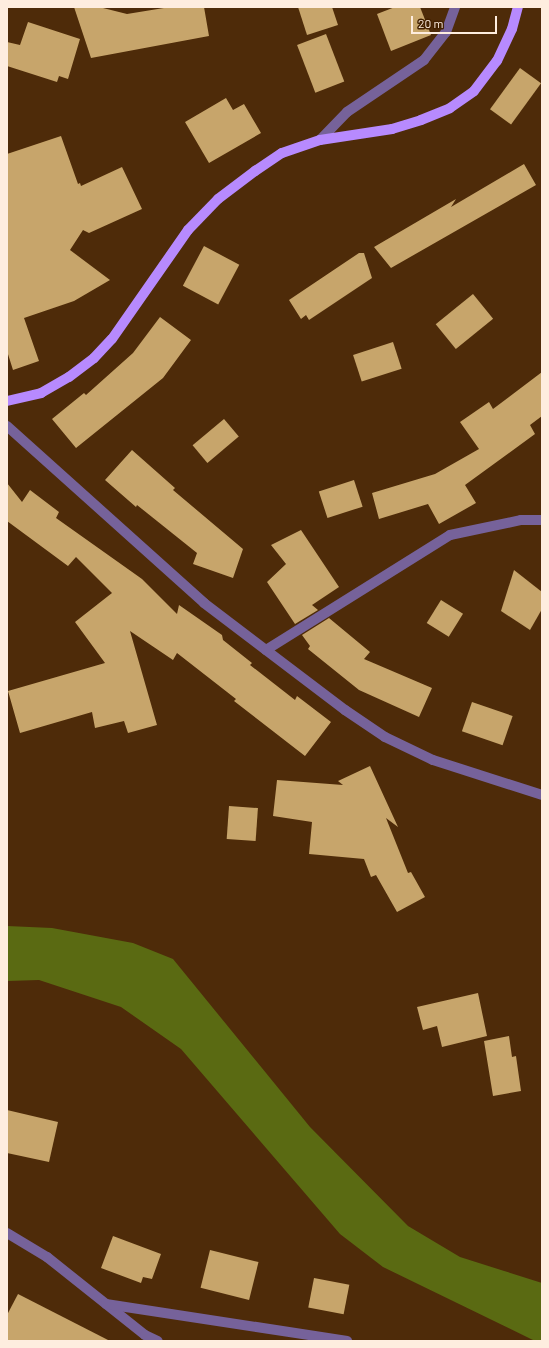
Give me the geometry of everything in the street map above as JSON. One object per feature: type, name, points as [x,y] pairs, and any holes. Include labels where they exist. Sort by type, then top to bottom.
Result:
[{"type":"main road","points":[[7,401],[41,393],[69,377],[94,358],[112,339],[188,230],[218,199],[282,153],[320,140],[392,129],[450,108],[474,91],[497,60],[512,29],[518,7]]},
{"type":"street","points":[[320,140],[347,112],[424,60],[446,32],[455,7]]},
{"type":"street","points":[[7,426],[204,603],[345,710],[385,736],[433,760],[542,795]]},
{"type":"street","points":[[266,650],[450,535],[521,520],[542,520]]},
{"type":"street","points":[[7,1233],[47,1257],[145,1335],[158,1341]]},
{"type":"street","points":[[106,1304],[347,1341]]},
{"type":"shaded area","points":[[7,926],[52,928],[133,943],[173,959],[310,1127],[408,1226],[460,1257],[542,1283],[542,1341],[535,1341],[383,1267],[340,1234],[181,1049],[121,1007],[39,980],[7,981]]},
{"type":"building","points":[[74,7],[99,7],[127,14],[170,7],[204,7],[209,36],[91,58]]},
{"type":"building","points":[[298,7],[332,7],[338,25],[307,35]]},
{"type":"building","points":[[395,7],[420,7],[431,35],[391,51],[377,14]]},
{"type":"building","points":[[28,22],[80,39],[68,79],[59,76],[57,82],[7,66],[7,42],[20,45]]},
{"type":"building","points":[[326,34],[344,82],[315,93],[297,45]]},
{"type":"building","points":[[520,68],[541,83],[511,125],[490,109]]},
{"type":"building","points":[[226,98],[233,110],[244,104],[261,133],[209,163],[185,122]]},
{"type":"building","points":[[61,136],[78,184],[80,183],[81,186],[122,167],[142,209],[89,233],[83,230],[70,250],[110,280],[74,301],[24,318],[39,361],[13,370],[7,351],[7,154]]},
{"type":"building","points":[[524,164],[536,185],[391,268],[374,247],[456,199],[451,207]]},
{"type":"building","points":[[204,246],[239,265],[218,305],[183,286]]},
{"type":"building","points":[[359,253],[364,253],[372,278],[309,320],[306,315],[301,319],[289,300]]},
{"type":"building","points":[[473,294],[493,319],[456,349],[436,324]]},
{"type":"building","points":[[160,317],[191,340],[163,378],[76,448],[52,419],[84,393],[86,395],[133,353]]},
{"type":"building","points":[[393,342],[402,369],[362,382],[353,355]]},
{"type":"building","points":[[542,372],[542,416],[530,425],[535,434],[465,485],[476,503],[439,524],[428,504],[379,519],[372,493],[435,474],[479,449],[460,422],[489,402],[493,409]]},
{"type":"building","points":[[224,419],[239,437],[207,463],[193,445]]},
{"type":"building","points":[[132,450],[175,488],[173,490],[243,549],[233,578],[193,564],[197,553],[137,505],[136,507],[105,480]]},
{"type":"building","points":[[354,480],[363,507],[327,518],[319,491]]},
{"type":"building","points":[[7,483],[22,502],[30,490],[59,512],[56,518],[142,579],[177,614],[179,605],[222,635],[223,640],[252,663],[250,665],[295,700],[297,696],[331,722],[305,756],[234,701],[236,699],[177,653],[173,660],[130,631],[157,725],[128,733],[124,721],[95,728],[92,712],[20,733],[8,691],[105,663],[75,622],[112,593],[76,557],[68,566],[7,521]]},
{"type":"building","points":[[301,530],[339,587],[312,605],[318,610],[295,624],[267,582],[286,564],[271,545]]},
{"type":"building","points":[[514,570],[542,592],[542,609],[530,630],[501,611]]},
{"type":"building","points":[[441,600],[463,614],[449,637],[427,623]]},
{"type":"building","points":[[329,618],[370,652],[364,659],[432,688],[419,717],[359,690],[308,649],[310,646],[302,635]]},
{"type":"building","points":[[472,702],[513,716],[503,745],[462,731]]},
{"type":"building","points":[[370,766],[398,827],[386,818],[408,873],[411,872],[425,897],[397,912],[376,875],[371,877],[364,859],[309,854],[312,822],[273,816],[277,780],[343,785],[338,781]]},
{"type":"building","points":[[229,806],[258,808],[256,841],[227,839]]},
{"type":"building","points":[[478,993],[487,1036],[442,1047],[437,1026],[423,1030],[417,1007]]},
{"type":"building","points":[[509,1036],[512,1057],[516,1056],[521,1091],[493,1096],[484,1041]]},
{"type":"building","points":[[7,1110],[58,1122],[49,1162],[7,1153]]},
{"type":"building","points":[[113,1236],[161,1254],[152,1279],[143,1277],[141,1283],[101,1268]]},
{"type":"building","points":[[210,1250],[259,1262],[249,1300],[201,1288]]},
{"type":"building","points":[[314,1278],[349,1285],[344,1314],[308,1307]]},
{"type":"building","points":[[18,1294],[110,1341],[7,1341],[7,1315]]}]
